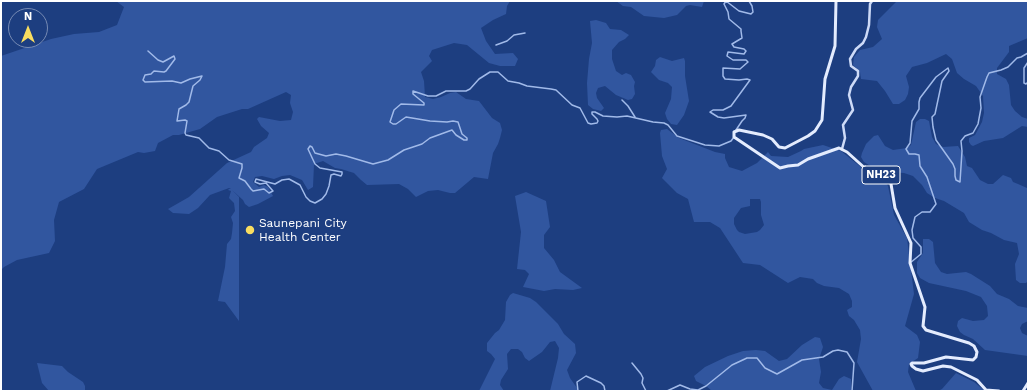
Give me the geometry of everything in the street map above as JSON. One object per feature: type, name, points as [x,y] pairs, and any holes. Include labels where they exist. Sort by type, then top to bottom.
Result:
[{"type":"main road","points":[[836,1],[835,46],[825,79],[822,120],[815,131],[793,145],[783,148],[779,147],[772,139],[766,136],[741,130],[735,131],[734,133],[734,137],[780,168],[798,165],[808,159],[835,148],[842,149],[845,138],[843,125],[853,110],[848,95],[858,76],[858,71],[851,66],[850,59],[866,37],[870,25],[870,4],[872,1]]},
{"type":"main road","name":"NH23","points":[[842,149],[868,170],[890,178],[895,208],[911,243],[910,263],[925,307],[923,326],[926,330],[969,343],[974,346],[977,352],[976,357],[973,360],[946,357],[924,363],[912,363],[912,366],[916,369],[923,370],[948,366],[977,380],[986,390],[999,391]]},
{"type":"main road","points":[[1023,391],[1028,383]]},
{"type":"street","points":[[735,131],[746,118],[746,115],[724,118],[718,117],[710,112],[713,110],[723,110],[731,106],[749,82],[748,79],[726,79],[723,76],[723,68],[740,69],[748,62],[746,60],[733,60],[727,56],[728,52],[744,54],[746,51],[744,49],[734,47],[732,44],[742,38],[741,31],[729,19],[728,12],[724,4],[726,1],[739,11],[751,14],[753,12],[749,1]]},
{"type":"street","points":[[496,45],[508,41],[514,35],[525,33]]},
{"type":"street","points":[[148,51],[158,60],[163,62],[174,56],[175,59],[164,72],[154,71],[151,74],[145,75],[145,82],[172,81],[181,83],[202,76],[193,86],[189,102],[179,109],[177,121],[187,121],[186,135],[199,138],[209,148],[219,151],[228,160],[242,164],[239,178],[240,180],[245,181],[253,191],[264,189],[269,193],[273,191],[266,183],[260,184],[255,182],[256,179],[275,184],[282,180],[288,179],[300,185],[306,197],[315,203],[322,199],[326,194],[332,175],[334,174],[341,176],[342,172],[320,168],[315,164],[308,149],[310,146],[315,153],[326,156],[336,154],[373,164],[388,160],[404,150],[422,144],[430,138],[452,130],[456,135],[464,140],[467,140],[467,138],[462,134],[458,122],[430,121],[406,116],[396,124],[390,122],[394,110],[401,104],[424,105],[424,103],[413,94],[413,91],[428,96],[436,96],[446,91],[466,91],[470,89],[484,74],[496,72],[498,72],[508,82],[556,90],[572,105],[580,108],[588,123],[591,124],[597,123],[598,121],[592,112],[603,116],[627,116],[644,121],[664,123],[668,125],[677,136],[705,145],[719,146],[731,141],[734,137]]},
{"type":"street","points":[[910,263],[921,254],[921,247],[913,238],[912,230],[915,217],[922,212],[930,212],[936,204],[927,177],[920,166],[919,156],[909,154],[906,149],[910,143],[912,121],[919,109],[920,98],[936,77],[948,68],[949,71],[942,82],[932,117],[933,127],[936,140],[953,164],[956,180],[960,182],[962,151],[961,141],[965,136],[973,134],[978,124],[982,108],[980,97],[986,77],[989,73],[1008,67],[1017,58],[1028,53]]},
{"type":"street","points":[[1028,62],[1024,68],[1024,83],[1026,84],[1028,82]]},
{"type":"street","points":[[622,100],[628,106],[635,118]]},
{"type":"street","points":[[667,391],[680,385],[698,390],[706,386],[732,365],[747,358],[757,358],[765,368],[777,374],[802,360],[823,357],[833,351],[838,350],[847,352],[854,363],[852,391]]},
{"type":"street","points":[[632,363],[639,370],[643,378],[642,383],[646,391]]},
{"type":"street","points":[[578,391],[577,382],[586,376],[604,386],[605,391]]},
{"type":"street","points":[[651,391],[658,391]]},
{"type":"shaded area","points":[[116,1],[510,1],[507,6],[506,14],[481,28],[486,41],[495,54],[513,53],[518,59],[515,66],[500,66],[489,63],[467,45],[454,43],[432,50],[429,56],[432,61],[421,72],[424,81],[425,97],[433,99],[456,92],[466,99],[479,101],[492,118],[500,123],[502,130],[498,144],[493,153],[488,179],[474,177],[455,193],[438,190],[428,191],[416,197],[408,189],[399,184],[367,185],[354,173],[335,168],[323,161],[314,164],[313,187],[308,190],[302,180],[290,175],[274,179],[262,176],[255,177],[253,182],[259,187],[264,185],[268,187],[273,196],[249,207],[243,200],[232,190],[239,197],[239,321],[225,302],[218,301],[225,267],[227,244],[231,239],[232,233],[233,223],[231,217],[235,211],[234,203],[229,198],[231,191],[228,190],[231,189],[229,188],[210,195],[198,208],[189,214],[173,213],[168,209],[189,197],[227,163],[251,152],[254,147],[267,138],[269,133],[261,126],[257,119],[259,117],[280,121],[291,120],[293,112],[290,103],[291,95],[286,92],[248,109],[242,109],[217,117],[200,129],[179,135],[173,135],[158,143],[155,151],[144,153],[138,152],[97,169],[84,189],[59,202],[54,220],[55,241],[49,253],[17,260],[1,270],[1,56],[25,48],[48,48],[48,40],[51,39],[74,34],[99,32],[117,25],[124,7]]},
{"type":"shaded area","points":[[616,1],[704,1],[702,7],[690,5],[686,6],[677,15],[664,18],[644,16],[631,7],[623,6]]},
{"type":"shaded area","points":[[897,1],[1028,1],[1028,38],[1009,46],[1009,52],[997,68],[997,74],[1006,79],[1009,85],[1011,105],[1022,117],[1028,119],[1028,127],[1022,126],[1003,138],[984,141],[973,146],[971,145],[969,138],[975,135],[982,122],[984,113],[983,96],[976,86],[957,73],[952,59],[946,54],[927,63],[912,67],[906,76],[909,87],[908,94],[905,100],[899,104],[893,104],[877,81],[861,79],[860,72],[853,65],[854,57],[860,50],[873,47],[882,39],[877,27],[878,20]]},
{"type":"shaded area","points":[[596,20],[606,23],[610,29],[621,30],[629,35],[619,42],[612,50],[612,59],[616,71],[622,75],[626,73],[631,75],[635,82],[635,94],[632,99],[628,100],[616,95],[605,86],[598,88],[596,93],[597,98],[604,108],[601,111],[593,109],[588,105],[587,83],[592,43],[590,21]]},
{"type":"shaded area","points":[[660,57],[672,61],[684,58],[685,61],[685,76],[689,101],[684,115],[677,125],[671,124],[665,113],[671,99],[672,87],[668,83],[659,80],[651,72],[655,66],[656,60]]},
{"type":"shaded area","points":[[920,119],[929,121],[932,137],[936,144],[943,147],[958,146],[965,157],[967,166],[972,168],[980,180],[988,184],[993,184],[1003,175],[1011,178],[1013,182],[1027,188],[1028,281],[1026,283],[1020,283],[1016,280],[1015,264],[1019,254],[1017,243],[1004,240],[969,222],[964,213],[927,193],[922,185],[913,176],[872,167],[864,162],[861,157],[862,153],[866,144],[874,136],[878,135],[885,146],[893,150],[907,148],[911,145],[916,122]]},
{"type":"shaded area","points":[[667,129],[679,138],[715,152],[725,154],[729,167],[742,171],[757,163],[768,152],[771,156],[788,157],[804,149],[823,145],[841,151],[867,172],[882,178],[888,186],[894,215],[907,238],[914,294],[905,326],[917,335],[920,342],[918,358],[909,364],[908,372],[916,391],[873,391],[857,362],[861,339],[860,330],[854,320],[849,316],[847,310],[852,307],[852,301],[849,294],[839,288],[824,286],[817,283],[813,279],[800,277],[788,283],[760,265],[743,263],[720,228],[710,222],[694,222],[688,199],[677,193],[662,178],[667,169],[662,156],[661,130]],"holes":[[[750,199],[760,199],[761,215],[764,225],[757,232],[745,234],[739,232],[734,224],[734,218],[741,208],[750,206]]]},
{"type":"shaded area","points":[[526,192],[546,201],[550,227],[544,235],[544,248],[554,260],[560,272],[582,288],[573,290],[555,289],[544,291],[523,287],[529,274],[525,270],[517,269],[521,232],[515,196]]},
{"type":"shaded area","points":[[923,239],[929,239],[933,242],[935,263],[941,272],[947,274],[966,272],[971,274],[990,286],[997,294],[1009,299],[1018,306],[1028,308],[1028,321],[1022,324],[1020,328],[1022,333],[1028,336],[1028,356],[985,350],[973,339],[960,332],[957,326],[958,321],[962,318],[973,321],[984,320],[988,316],[987,306],[981,297],[966,291],[929,283],[920,278],[917,273],[917,262],[923,253]]},
{"type":"shaded area","points":[[513,293],[530,298],[536,302],[558,324],[564,334],[575,344],[576,353],[567,370],[570,378],[577,388],[577,391],[550,391],[559,348],[555,341],[550,342],[542,352],[529,361],[518,349],[511,349],[507,354],[508,369],[501,380],[500,385],[504,391],[479,391],[495,359],[487,351],[487,343],[499,330],[505,320],[506,302]]},
{"type":"shaded area","points":[[815,337],[820,338],[823,347],[819,359],[821,372],[819,383],[823,388],[832,390],[839,379],[844,376],[851,379],[851,391],[712,391],[696,381],[694,376],[705,367],[728,356],[743,351],[765,351],[779,361],[787,359],[802,345]]},
{"type":"shaded area","points":[[37,363],[62,366],[83,382],[85,391],[49,391],[42,383]]},
{"type":"shaded area","points":[[956,373],[974,382],[985,391],[938,391],[942,389]]},
{"type":"place","name":"Saunepani City Health Center","points":[[250,230]]}]
